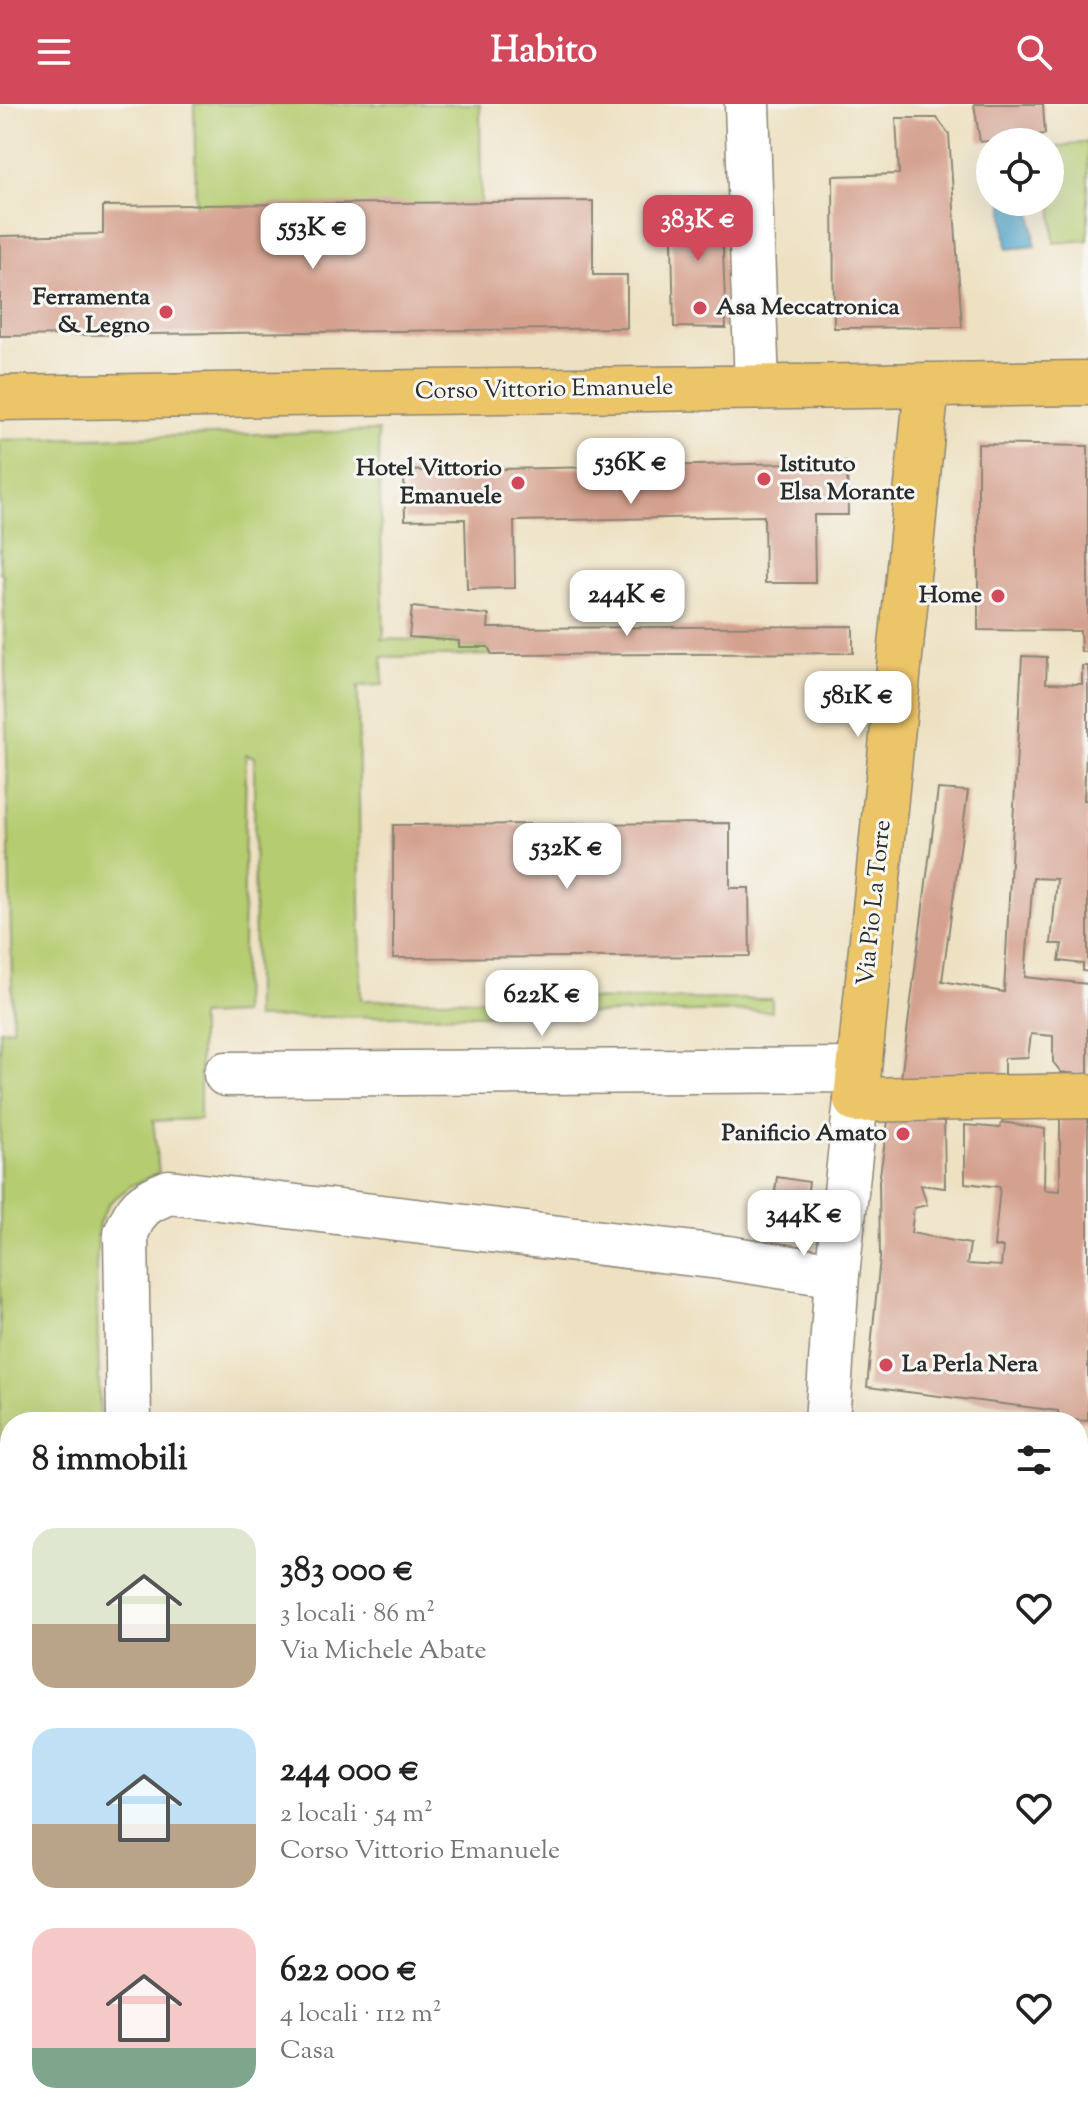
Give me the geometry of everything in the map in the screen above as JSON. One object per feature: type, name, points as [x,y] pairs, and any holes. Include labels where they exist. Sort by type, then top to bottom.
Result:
[{"type":"main road","name":"Corso Vittorio Emanuele","points":[[0,398],[1088,383]]},
{"type":"main road","name":"Via Pio La Torre","points":[[857,1085],[927,385]]},
{"type":"main road","points":[[857,1085],[1088,1096]]},
{"type":"street","points":[[747,104],[757,387]]},
{"type":"street","points":[[226,1074],[857,1085]]},
{"type":"street","name":"Via Pio La Torre","points":[[828,1412],[837,1275],[857,1085]]},
{"type":"street","points":[[129,1412],[126,1234],[134,1212],[150,1199],[169,1192],[728,1258],[837,1275]]},
{"type":"green space","points":[[194,104],[480,104],[481,204],[196,206]]},
{"type":"green space","points":[[1088,142],[1088,240],[1054,243],[1053,216],[1064,216],[1064,146]]},
{"type":"green space","points":[[378,431],[384,634],[381,639],[459,641],[459,647],[488,647],[492,655],[382,657],[383,685],[358,686],[361,1000],[772,999],[772,1011],[255,1018],[254,757],[246,754],[242,1014],[200,1016],[200,1119],[153,1121],[159,1173],[132,1185],[109,1203],[99,1223],[96,1266],[100,1412],[0,1412],[0,1030],[13,1029],[3,574],[0,573],[0,440]]},
{"type":"water","points":[[1004,216],[1032,216],[1035,246],[1007,249]]},
{"type":"building","points":[[974,104],[1043,104],[1045,128],[978,128]]},
{"type":"building","points":[[896,118],[937,118],[949,134],[962,327],[834,328],[833,176],[899,174]]},
{"type":"building","points":[[671,198],[721,199],[726,328],[674,327]]},
{"type":"building","points":[[593,201],[593,275],[627,275],[627,328],[0,336],[0,236],[103,234],[103,206]]},
{"type":"building","points":[[978,444],[1088,446],[1088,652],[1081,652],[1080,631],[978,630]]},
{"type":"building","points":[[847,462],[848,515],[814,515],[815,583],[765,583],[764,516],[514,521],[515,588],[467,589],[465,519],[405,520],[404,471]]},
{"type":"building","points":[[412,607],[489,615],[488,628],[853,626],[853,653],[492,655],[488,647],[459,647],[459,641],[409,637]]},
{"type":"building","points":[[1022,656],[1047,657],[1046,683],[1082,684],[1082,666],[1088,666],[1088,752],[1084,800],[1088,800],[1088,972],[1083,971],[1083,964],[1059,961],[1062,944],[1051,944],[1057,879],[1033,878],[1025,977],[1088,984],[1088,1075],[1061,1072],[1053,1062],[1053,1036],[1031,1034],[1028,1057],[1004,1058],[1004,1077],[901,1079],[938,789],[968,791],[942,981],[1004,992]]},
{"type":"building","points":[[730,823],[730,888],[749,888],[750,956],[393,958],[393,825]]},
{"type":"building","points":[[1060,1115],[1088,1115],[1088,1412],[1058,1412],[867,1387],[880,1258],[879,1181],[888,1121],[944,1118],[945,1188],[921,1185],[927,1205],[914,1208],[911,1233],[970,1244],[967,1264],[1001,1266],[1003,1247],[994,1247],[1000,1187],[965,1183],[965,1125],[1000,1128],[1002,1122],[1045,1129],[1044,1190],[1060,1191]]},
{"type":"building","points":[[777,1177],[809,1182],[803,1221],[771,1217]]},
{"type":"place","name":"Asa Meccatronica","points":[[700,308]]},
{"type":"place","name":"Ferramenta & Legno","points":[[166,312]]},
{"type":"place","name":"Istituto Elsa Morante","points":[[764,479]]},
{"type":"place","name":"Hotel Vittorio Emanuele","points":[[518,483]]},
{"type":"place","name":"Home","points":[[998,596]]},
{"type":"place","name":"Panificio Amato","points":[[903,1134]]},
{"type":"place","name":"La Perla Nera","points":[[886,1365]]}]
